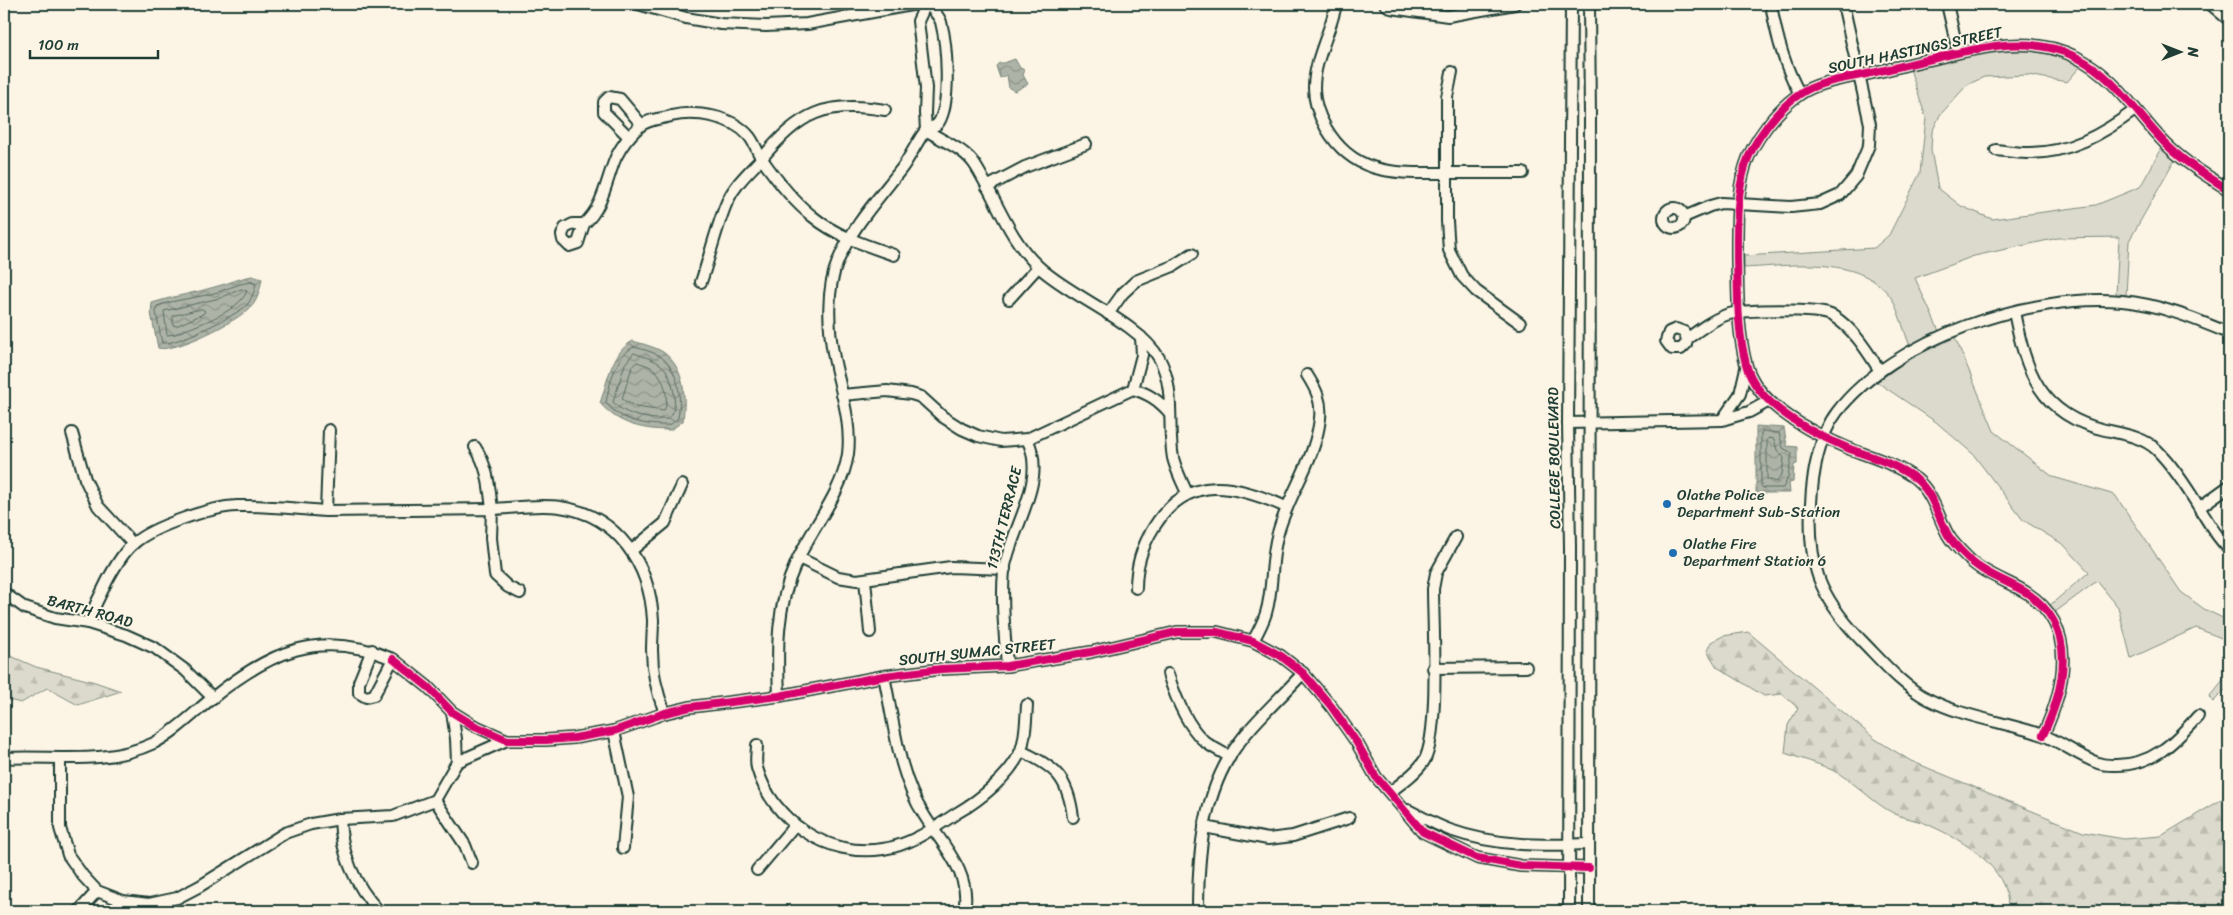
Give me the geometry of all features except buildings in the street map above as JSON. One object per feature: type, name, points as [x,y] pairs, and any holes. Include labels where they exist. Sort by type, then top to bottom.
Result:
[{"type":"street","points":[[638,4],[704,21],[766,26],[807,24],[917,4]]},
{"type":"street","points":[[779,696],[777,634],[785,598],[799,558],[843,473],[848,452],[848,433],[833,356],[830,307],[837,262],[858,223],[903,168],[926,130],[938,124],[943,113],[947,85],[940,21],[927,4],[918,21],[926,88],[926,130]]},
{"type":"street","points":[[1336,4],[1333,23],[1316,73],[1316,102],[1322,122],[1338,145],[1361,163],[1389,172],[1523,173]]},
{"type":"street","points":[[1385,4],[1391,8],[1448,16],[1516,4]]},
{"type":"street","name":"COLLEGE BOULEVARD","points":[[1569,911],[1570,547],[1568,424],[1571,4]]},
{"type":"street","points":[[1588,4],[1590,118],[1589,911]]},
{"type":"street","points":[[1722,420],[1740,394],[1746,368],[1738,312],[1738,204],[1745,165],[1765,129],[1800,94],[1790,76],[1771,4]]},
{"type":"street","points":[[1684,217],[1720,203],[1791,207],[1820,204],[1840,195],[1856,176],[1869,145],[1870,124],[1843,4]]},
{"type":"street","points":[[1947,4],[1958,52]]},
{"type":"street","points":[[2210,4],[2229,20]]},
{"type":"street","name":"SOUTH HASTINGS STREET","points":[[1800,94],[1831,82],[1958,52],[2012,44],[2049,48],[2075,56],[2103,75],[2121,91],[2163,142],[2202,173],[2229,190]]},
{"type":"street","points":[[1452,72],[1447,98],[1447,236],[1449,250],[1462,276],[1476,291],[1520,323]]},
{"type":"street","points":[[628,137],[604,112],[604,102],[609,97],[620,100],[641,124]]},
{"type":"street","points":[[701,282],[720,218],[739,181],[792,126],[826,109],[847,106],[885,110]]},
{"type":"street","points":[[1996,150],[2027,154],[2066,148],[2101,135],[2135,110]]},
{"type":"street","points":[[584,224],[593,216],[599,205],[617,156],[628,137],[641,124],[679,114],[716,117],[737,126],[750,137],[761,158],[804,210],[820,223],[849,240],[894,255]]},
{"type":"street","points":[[926,130],[965,154],[975,166],[995,206],[1012,234],[1038,267],[1141,337],[1158,358],[1170,388],[1169,412],[1173,458],[1187,493]]},
{"type":"street","points":[[987,187],[1025,167],[1086,144]]},
{"type":"street","points":[[1108,314],[1123,293],[1136,282],[1173,266],[1192,254]]},
{"type":"street","points":[[1009,299],[1038,267]]},
{"type":"street","points":[[2198,716],[2163,750],[2144,762],[2122,765],[2100,764],[2043,735],[1960,712],[1928,698],[1900,679],[1841,618],[1822,589],[1812,552],[1811,482],[1825,436],[1836,413],[1880,371],[1942,336],[1971,324],[2014,312],[2083,300],[2123,301],[2163,309],[2229,333]]},
{"type":"street","points":[[1687,338],[1713,321],[1738,312],[1807,310],[1831,315],[1850,328],[1880,371]]},
{"type":"street","points":[[2014,312],[2022,350],[2031,374],[2047,398],[2076,420],[2139,439],[2152,445],[2168,463],[2229,549]]},
{"type":"street","points":[[1133,389],[1142,355],[1141,337]]},
{"type":"street","points":[[1746,368],[1769,401],[1787,417],[1846,447],[1895,466],[1918,480],[1936,506],[1949,537],[1972,563],[2028,594],[2046,608],[2059,633],[2064,661],[2053,715],[2043,735]]},
{"type":"street","points":[[1253,641],[1266,613],[1272,557],[1286,507],[1311,452],[1320,420],[1320,402],[1317,390],[1307,375]]},
{"type":"street","points":[[842,395],[888,391],[911,394],[921,397],[962,429],[978,436],[1001,441],[1027,439],[1133,389],[1158,400],[1169,412]]},
{"type":"street","points":[[1568,424],[1722,420],[1749,412],[1769,401]]},
{"type":"street","points":[[326,511],[328,430]]},
{"type":"street","points":[[72,433],[85,479],[98,506],[133,544]]},
{"type":"street","name":"113TH TERRACE","points":[[1007,666],[1003,606],[1005,569],[1032,482],[1034,460],[1032,447],[1027,439]]},
{"type":"street","points":[[475,447],[484,461],[489,485],[492,509],[491,538],[495,575],[520,593]]},
{"type":"street","points":[[632,550],[665,523],[682,485]]},
{"type":"street","points":[[2200,508],[2229,486]]},
{"type":"street","points":[[1136,588],[1136,571],[1146,540],[1168,509],[1187,493],[1221,488],[1243,490],[1286,507]]},
{"type":"street","points":[[88,623],[106,582],[133,544],[162,526],[182,518],[236,506],[326,511],[560,507],[578,512],[598,521],[620,537],[632,550],[644,573],[651,601],[653,672],[665,713]]},
{"type":"street","points":[[1390,792],[1404,782],[1424,761],[1431,744],[1434,668],[1434,589],[1436,574],[1456,537]]},
{"type":"street","points":[[799,558],[838,577],[866,580],[951,567],[1005,569]]},
{"type":"street","points":[[866,580],[870,632]]},
{"type":"street","name":"BARTH ROAD","points":[[4,593],[25,608],[55,618],[88,623],[126,635],[154,648],[185,670],[213,698]]},
{"type":"street","name":"SOUTH SUMAC STREET","points":[[4,758],[26,757],[60,760],[117,756],[154,742],[184,722],[249,670],[276,655],[315,645],[348,646],[372,650],[392,659],[428,687],[452,712],[472,725],[506,740],[574,738],[614,731],[665,713],[690,707],[779,696],[884,676],[941,669],[1007,666],[1090,652],[1177,632],[1217,632],[1253,641],[1281,656],[1303,673],[1331,706],[1357,743],[1376,777],[1423,832],[1477,858],[1521,866],[1589,868]]},
{"type":"street","points":[[372,650],[359,682],[359,693],[366,698],[374,696],[392,659]]},
{"type":"street","points":[[1434,668],[1526,667]]},
{"type":"street","points":[[1198,911],[1199,857],[1204,827],[1215,791],[1230,756],[1250,730],[1303,673]]},
{"type":"street","points":[[1168,674],[1173,690],[1191,725],[1203,740],[1230,756]]},
{"type":"street","points":[[884,676],[905,774],[915,799],[955,860],[960,874],[965,905],[964,911]]},
{"type":"street","points":[[757,745],[757,767],[768,794],[794,826],[817,840],[854,850],[883,850],[923,836],[934,830],[992,789],[1021,751],[1025,732],[1027,705]]},
{"type":"street","points":[[60,760],[60,828],[68,855],[83,876],[97,890],[123,901],[149,904],[176,898],[200,886],[286,833],[311,824],[340,819],[365,816],[392,816],[435,800],[457,762],[452,712]]},
{"type":"street","points":[[614,731],[628,797],[623,848]]},
{"type":"street","points":[[457,762],[506,740]]},
{"type":"street","points":[[1021,751],[1050,768],[1064,781],[1071,798],[1073,817]]},
{"type":"street","points":[[435,800],[465,845],[472,863]]},
{"type":"street","name":"SOUTH SUMAC STREET","points":[[1405,809],[1448,830],[1509,844],[1589,844]]},
{"type":"street","points":[[1204,827],[1268,840],[1293,836],[1349,818]]},
{"type":"street","points":[[340,819],[345,850],[353,874],[365,895],[380,911]]},
{"type":"street","points":[[757,870],[794,826]]},
{"type":"street","points":[[79,911],[97,890]]},
{"type":"green space","points":[[1996,50],[2031,50],[2048,54],[2081,66],[2067,82],[2028,75],[1984,77],[1967,85],[1940,115],[1932,132],[1931,150],[1938,188],[1961,206],[1992,219],[2096,205],[2140,187],[2162,148],[2175,160],[2129,241],[2126,295],[2116,294],[2119,237],[2058,238],[1974,256],[1915,278],[1939,331],[1910,346],[1890,296],[1876,283],[1860,274],[1841,268],[1822,266],[1802,265],[1744,268],[1744,256],[1874,248],[1889,235],[1920,173],[1926,118],[1910,69]]},
{"type":"green space","points":[[1955,337],[1994,431],[2053,477],[2115,495],[2181,592],[2204,609],[2229,621],[2229,641],[2196,628],[2131,658],[2118,607],[2097,581],[2054,613],[2049,606],[2089,572],[2064,545],[2023,520],[1973,454],[1936,422],[1877,382],[1906,361]]},
{"type":"green space","points":[[1748,632],[1875,739],[1911,761],[2083,832],[2124,839],[2161,836],[2229,795],[2229,911],[2003,911],[2008,907],[2006,893],[2001,880],[1982,857],[1970,848],[1957,839],[1927,824],[1895,814],[1832,770],[1785,753],[1788,725],[1798,708],[1782,694],[1764,696],[1717,667],[1707,651],[1711,642],[1723,636]]},
{"type":"green space","points":[[4,653],[36,667],[95,682],[121,691],[78,705],[47,688],[21,703],[4,699]]},
{"type":"green space","points":[[2229,673],[2229,686],[2213,702],[2209,697]]},
{"type":"water","points":[[1015,59],[1020,68],[1025,70],[1023,75],[1028,84],[1015,91],[1009,88],[1007,75],[1000,78],[996,66],[999,63]]},
{"type":"water","points":[[252,276],[262,279],[255,302],[243,314],[220,328],[191,341],[178,346],[158,348],[151,313],[152,303]]},
{"type":"water","points":[[633,341],[663,352],[676,366],[680,374],[684,392],[683,421],[671,430],[651,429],[632,425],[615,416],[600,403],[615,360],[620,352]]},
{"type":"water","points":[[1756,426],[1784,428],[1787,446],[1797,447],[1797,464],[1794,465],[1793,482],[1789,483],[1790,493],[1756,493]]},
{"type":"cycle path","points":[[2043,735],[2057,698],[2063,659],[2061,640],[2055,623],[2044,607],[2027,593],[1982,570],[1961,551],[1948,535],[1927,491],[1916,479],[1892,465],[1836,443],[1804,426],[1774,405],[1761,392],[1752,379],[1746,364],[1739,325],[1737,259],[1740,189],[1748,157],[1767,126],[1783,108],[1800,94],[1813,87],[1983,48],[2002,45],[2040,46],[2076,57],[2101,73],[2168,147],[2229,190]]},
{"type":"cycle path","points":[[393,659],[428,687],[452,712],[473,725],[507,740],[546,740],[574,738],[614,731],[665,713],[690,707],[779,696],[884,676],[941,669],[1007,666],[1091,652],[1177,632],[1217,632],[1253,641],[1281,656],[1303,673],[1331,706],[1357,743],[1376,777],[1423,832],[1477,858],[1521,866],[1589,868]]},
{"type":"place","name":"Olathe Police Department Sub-Station","points":[[1667,504]]},
{"type":"place","name":"Olathe Fire Department Station 6","points":[[1673,553]]}]
